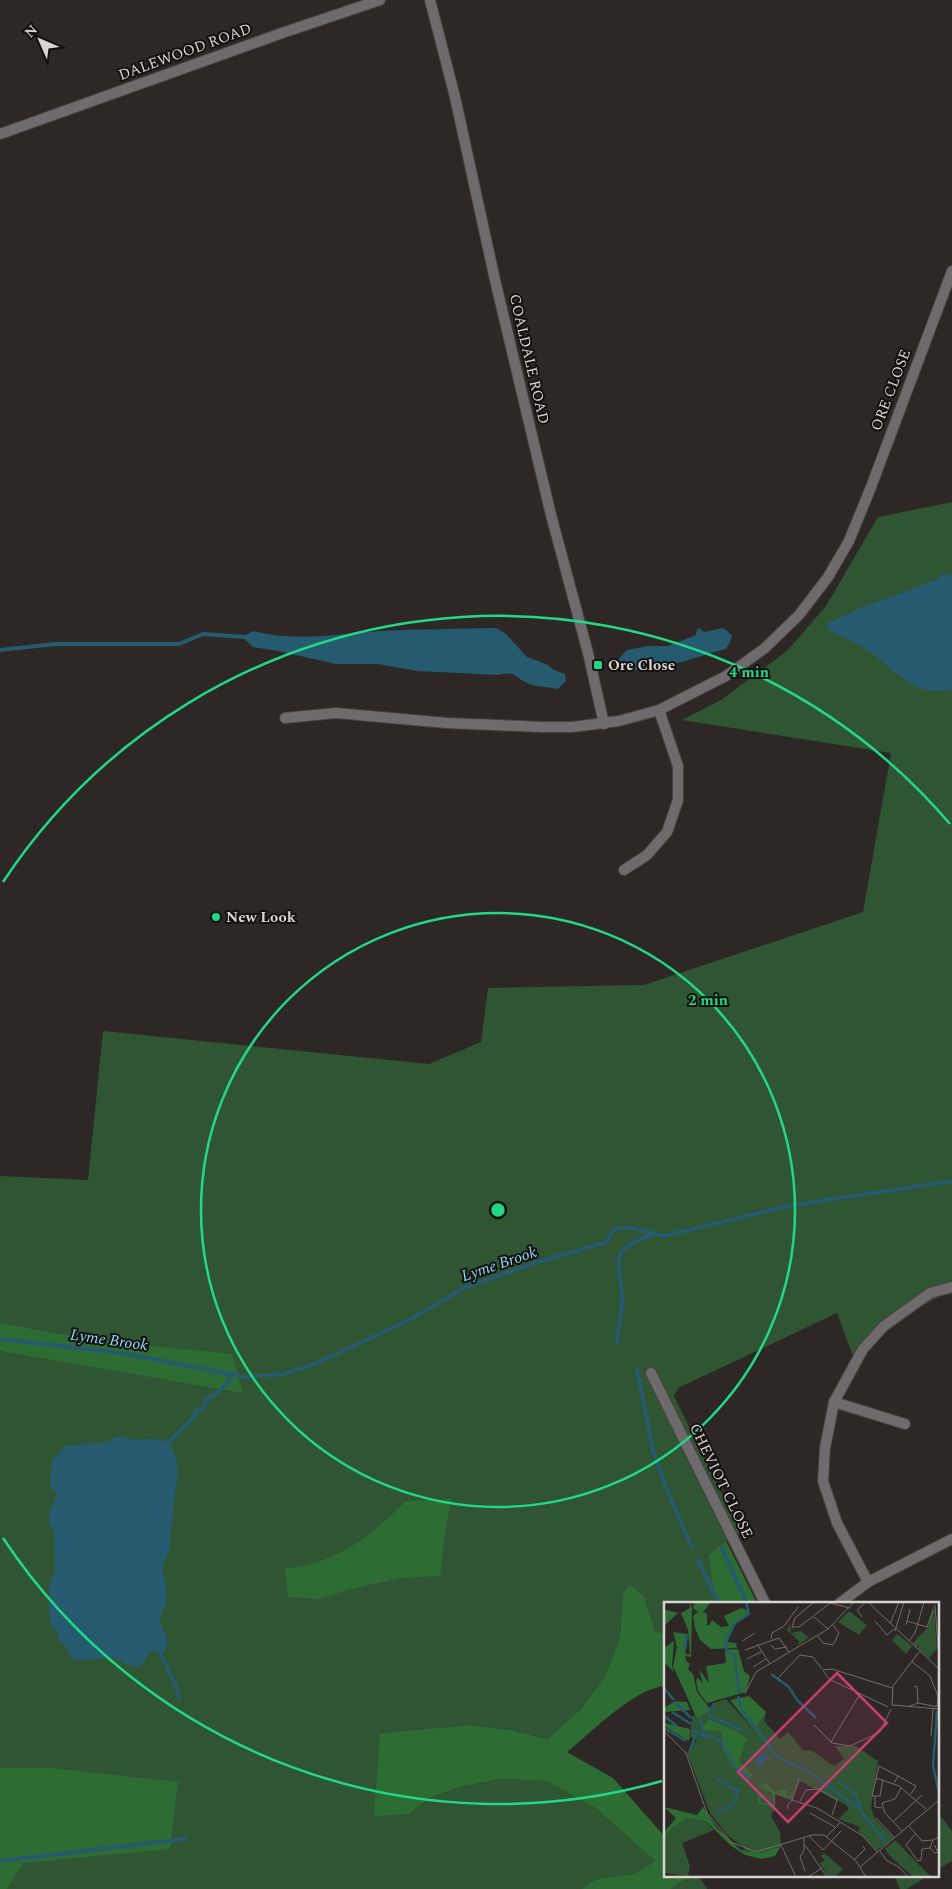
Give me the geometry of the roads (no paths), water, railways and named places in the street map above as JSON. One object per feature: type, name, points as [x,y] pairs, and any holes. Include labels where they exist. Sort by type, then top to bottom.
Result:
[{"type":"street","name":"DALEWOOD ROAD","points":[[0,134],[380,0]]},
{"type":"street","name":"COALDALE ROAD","points":[[430,0],[455,97],[495,280],[548,506],[588,653],[604,724]]},
{"type":"street","name":"ORE CLOSE","points":[[285,718],[336,713],[447,723],[543,727],[604,724],[659,710],[726,676],[765,648],[799,615],[828,577],[848,541],[871,487],[952,271]]},
{"type":"street","points":[[624,870],[647,855],[667,832],[678,800],[678,766],[659,710]]},
{"type":"street","points":[[868,1582],[837,1523],[823,1481],[825,1448],[834,1402],[862,1349],[884,1326],[930,1292],[952,1287]]},
{"type":"street","name":"CHEVIOT CLOSE","points":[[650,1372],[765,1602]]},
{"type":"street","points":[[834,1402],[905,1424]]},
{"type":"street","points":[[841,1602],[868,1582],[952,1539]]},
{"type":"water","points":[[942,574],[952,575],[952,689],[939,691],[918,687],[899,676],[868,650],[828,630],[828,623],[860,608],[936,580]]},
{"type":"water","points":[[496,628],[506,634],[527,657],[565,674],[566,681],[558,689],[530,684],[512,674],[418,671],[378,664],[336,664],[253,647],[242,637],[253,631],[301,637],[394,630]]},
{"type":"water","points":[[699,628],[704,632],[723,628],[732,635],[726,649],[656,668],[628,670],[616,667],[615,663],[627,650],[648,646],[668,646],[696,635]]},
{"type":"water","points":[[123,1436],[135,1440],[155,1439],[167,1443],[175,1456],[178,1470],[169,1551],[163,1566],[167,1599],[160,1620],[167,1644],[164,1652],[160,1653],[151,1650],[143,1663],[135,1667],[112,1658],[72,1659],[66,1647],[59,1642],[57,1631],[51,1625],[49,1613],[49,1586],[55,1571],[54,1531],[49,1523],[49,1512],[55,1501],[56,1494],[50,1486],[52,1461],[65,1446],[107,1442]]},
{"type":"waterway","points":[[0,650],[55,644],[179,644],[203,634],[245,637]]},
{"type":"waterway","name":"Lyme Brook","points":[[0,1339],[121,1353],[246,1377],[283,1374],[317,1363],[411,1319],[466,1287],[535,1263],[607,1242],[613,1230],[627,1227],[664,1236],[788,1206],[952,1181]]},
{"type":"waterway","points":[[617,1342],[622,1302],[619,1258],[627,1247],[654,1234]]},
{"type":"waterway","points":[[637,1369],[653,1450],[667,1490],[692,1547]]},
{"type":"waterway","points":[[167,1444],[194,1417],[197,1410],[204,1408],[207,1399],[222,1389],[232,1374]]},
{"type":"waterway","points":[[722,1548],[747,1602]]},
{"type":"waterway","points":[[698,1560],[719,1602]]},
{"type":"waterway","points":[[160,1653],[176,1686],[179,1698]]},
{"type":"waterway","points":[[0,1861],[185,1839]]},
{"type":"place","name":"Ore Close","points":[[598,665]]},
{"type":"place","name":"New Look","points":[[216,917]]}]
